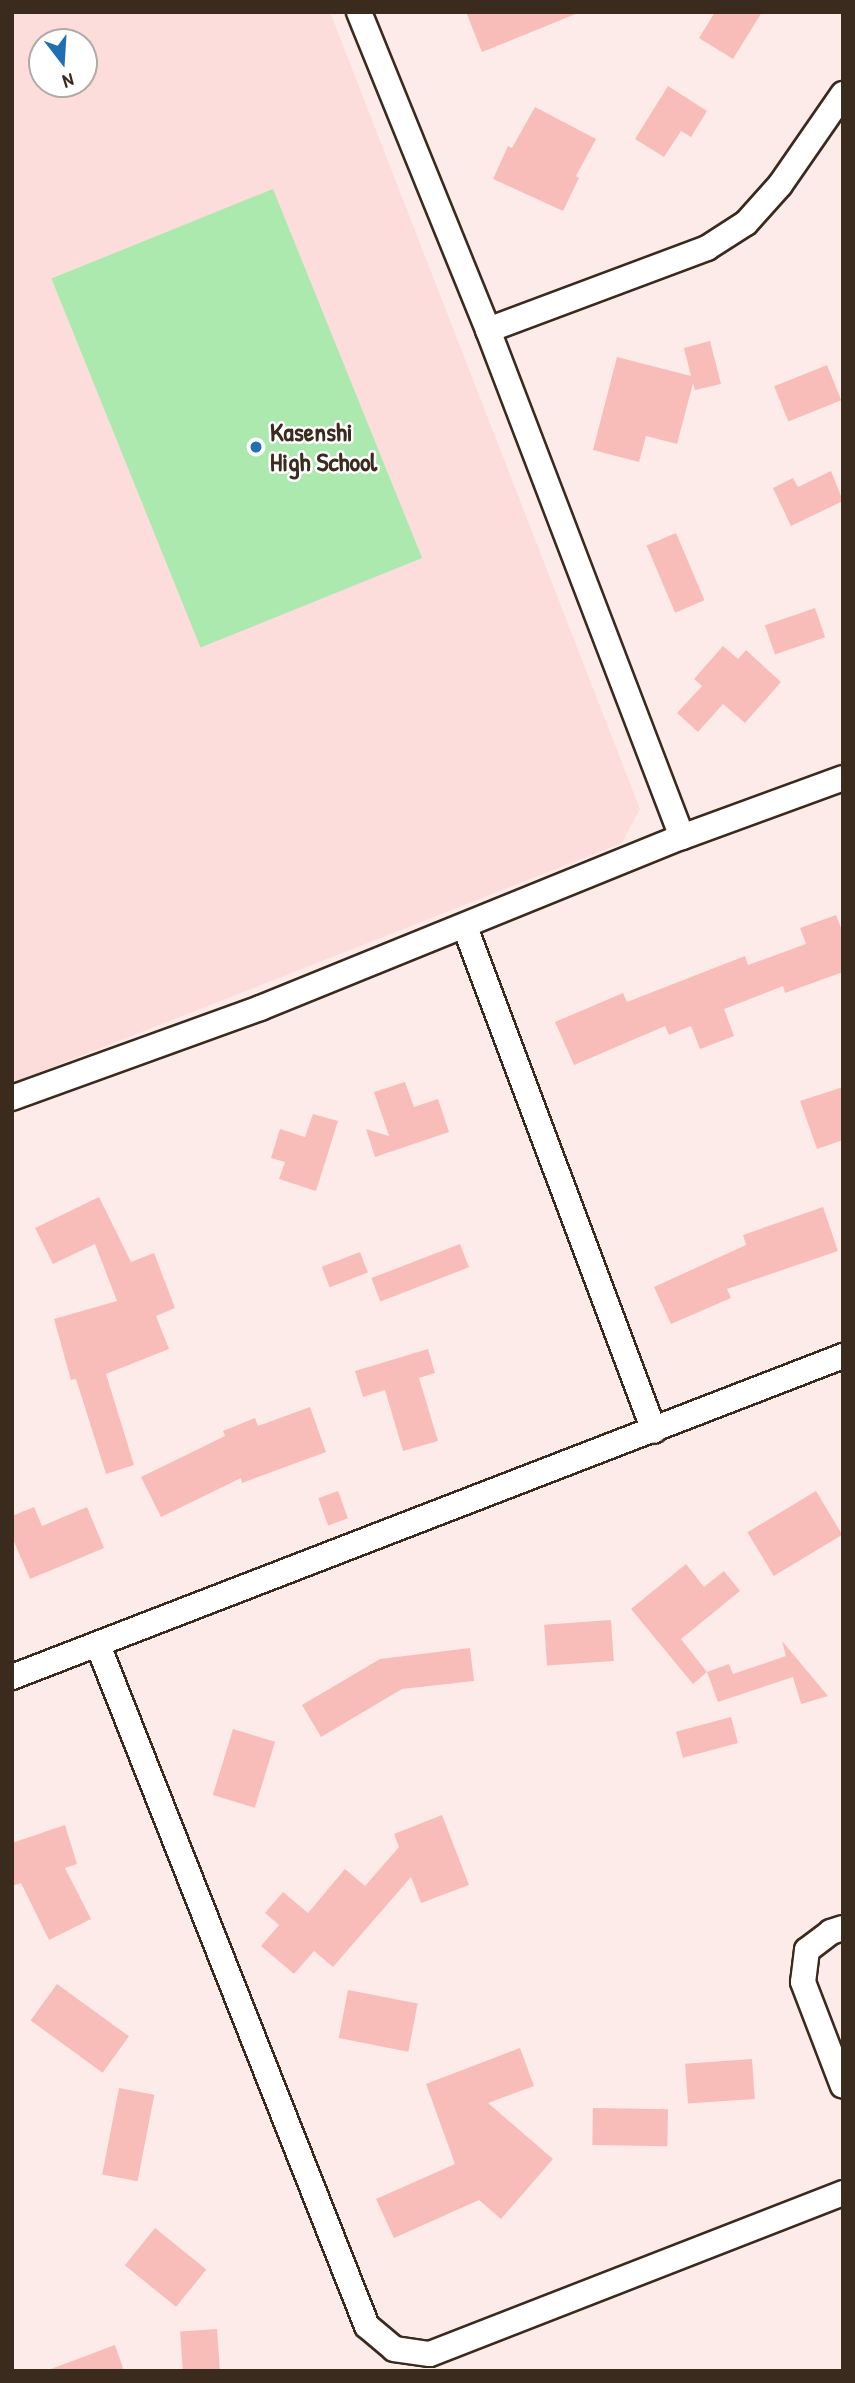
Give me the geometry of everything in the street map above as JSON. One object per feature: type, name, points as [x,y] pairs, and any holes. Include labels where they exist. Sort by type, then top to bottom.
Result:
[{"type":"street","points":[[359,12],[488,330],[682,837]]},
{"type":"street","points":[[488,330],[707,248],[746,223],[780,184],[843,94]]},
{"type":"street","points":[[12,1098],[260,1008],[682,837],[843,778]]},
{"type":"street","points":[[465,927],[654,1430]]},
{"type":"street","points":[[12,1677],[843,1356]]},
{"type":"street","points":[[98,1645],[367,2326],[394,2349],[430,2354],[843,2193]]},
{"type":"street","points":[[843,1928],[831,1932],[807,1950],[803,1982],[843,2086]]},
{"type":"shaded area","name":"Kasenshi High School","points":[[12,12],[330,12],[640,809],[622,843],[12,1083]]},
{"type":"green space","points":[[273,189],[422,558],[200,648],[51,279]]},
{"type":"building","points":[[466,12],[578,12],[578,13],[482,52]]},
{"type":"building","points":[[715,12],[762,12],[733,59],[699,38]]},
{"type":"building","points":[[668,86],[707,111],[691,137],[681,131],[664,157],[635,139]]},
{"type":"building","points":[[535,107],[596,139],[576,176],[579,178],[563,211],[493,179],[508,146],[512,148]]},
{"type":"building","points":[[710,341],[721,384],[695,390],[693,383],[677,444],[646,436],[639,462],[593,450],[617,357],[691,376],[684,348]]},
{"type":"building","points":[[827,365],[841,400],[788,422],[774,386]]},
{"type":"building","points":[[831,471],[843,501],[791,526],[773,488],[793,478],[798,487]]},
{"type":"building","points":[[676,533],[705,600],[675,613],[647,546]]},
{"type":"building","points":[[815,608],[825,637],[775,655],[765,625]]},
{"type":"building","points":[[723,646],[738,659],[746,650],[781,682],[745,723],[723,704],[698,732],[677,713],[702,686],[694,679]]},
{"type":"building","points":[[836,915],[843,933],[843,972],[785,993],[783,986],[724,1009],[734,1036],[700,1049],[691,1026],[669,1035],[665,1026],[574,1065],[555,1022],[623,993],[627,1002],[745,956],[748,965],[806,944],[800,928]]},
{"type":"building","points":[[405,1082],[414,1107],[438,1099],[449,1132],[375,1157],[366,1129],[389,1136],[374,1092]]},
{"type":"building","points":[[843,1087],[843,1140],[817,1149],[800,1101]]},
{"type":"building","points":[[313,1114],[338,1121],[316,1191],[279,1179],[285,1162],[271,1158],[280,1129],[305,1137]]},
{"type":"building","points":[[99,1197],[131,1262],[154,1253],[175,1308],[156,1316],[169,1349],[106,1374],[134,1465],[106,1474],[76,1379],[71,1380],[54,1319],[117,1301],[95,1244],[53,1264],[35,1228]]},
{"type":"building","points":[[823,1207],[838,1251],[727,1289],[731,1298],[671,1324],[654,1287],[746,1245],[743,1235]]},
{"type":"building","points":[[460,1244],[469,1267],[380,1301],[371,1278]]},
{"type":"building","points":[[360,1252],[368,1273],[330,1287],[322,1267]]},
{"type":"building","points":[[428,1349],[435,1373],[419,1378],[438,1441],[403,1451],[385,1390],[363,1397],[355,1371]]},
{"type":"building","points":[[310,1407],[326,1452],[242,1483],[241,1478],[161,1517],[141,1477],[225,1436],[223,1431],[255,1418],[258,1426]]},
{"type":"building","points":[[338,1491],[348,1518],[328,1525],[318,1498]]},
{"type":"building","points":[[816,1491],[842,1535],[774,1576],[747,1532]]},
{"type":"building","points":[[34,1507],[42,1526],[87,1507],[104,1548],[30,1579],[12,1537],[12,1516]]},
{"type":"building","points":[[686,1564],[704,1587],[724,1571],[740,1591],[681,1639],[707,1672],[693,1684],[631,1609]]},
{"type":"building","points":[[611,1620],[614,1661],[547,1666],[544,1625]]},
{"type":"building","points":[[782,1641],[828,1696],[801,1704],[793,1677],[718,1702],[707,1672],[729,1664],[733,1674],[786,1656]]},
{"type":"building","points":[[470,1648],[474,1681],[402,1689],[321,1737],[302,1705],[380,1659]]},
{"type":"building","points":[[731,1717],[738,1743],[683,1758],[676,1732]]},
{"type":"building","points":[[233,1729],[275,1742],[255,1808],[213,1795]]},
{"type":"building","points":[[442,1815],[469,1885],[421,1903],[411,1877],[333,1967],[314,1951],[294,1974],[261,1946],[279,1925],[265,1913],[283,1892],[308,1913],[345,1869],[365,1886],[399,1847],[394,1834]]},
{"type":"building","points":[[65,1825],[77,1864],[65,1868],[91,1919],[49,1940],[21,1883],[12,1886],[12,1843]]},
{"type":"building","points":[[57,1984],[129,2036],[103,2073],[31,2020]]},
{"type":"building","points":[[348,1990],[418,2004],[408,2052],[339,2038]]},
{"type":"building","points":[[520,2048],[534,2086],[488,2103],[553,2159],[501,2219],[479,2200],[394,2238],[376,2199],[455,2164],[426,2084]]},
{"type":"building","points":[[752,2059],[755,2099],[688,2104],[685,2064]]},
{"type":"building","points":[[119,2088],[154,2095],[138,2181],[102,2174]]},
{"type":"building","points":[[593,2108],[668,2109],[667,2146],[592,2145]]},
{"type":"building","points":[[155,2228],[206,2270],[176,2307],[125,2265]]},
{"type":"building","points":[[217,2329],[220,2371],[183,2371],[180,2332]]},
{"type":"building","points":[[115,2345],[124,2371],[51,2369]]},
{"type":"place","name":"Kasenshi High School","points":[[256,447]]}]
